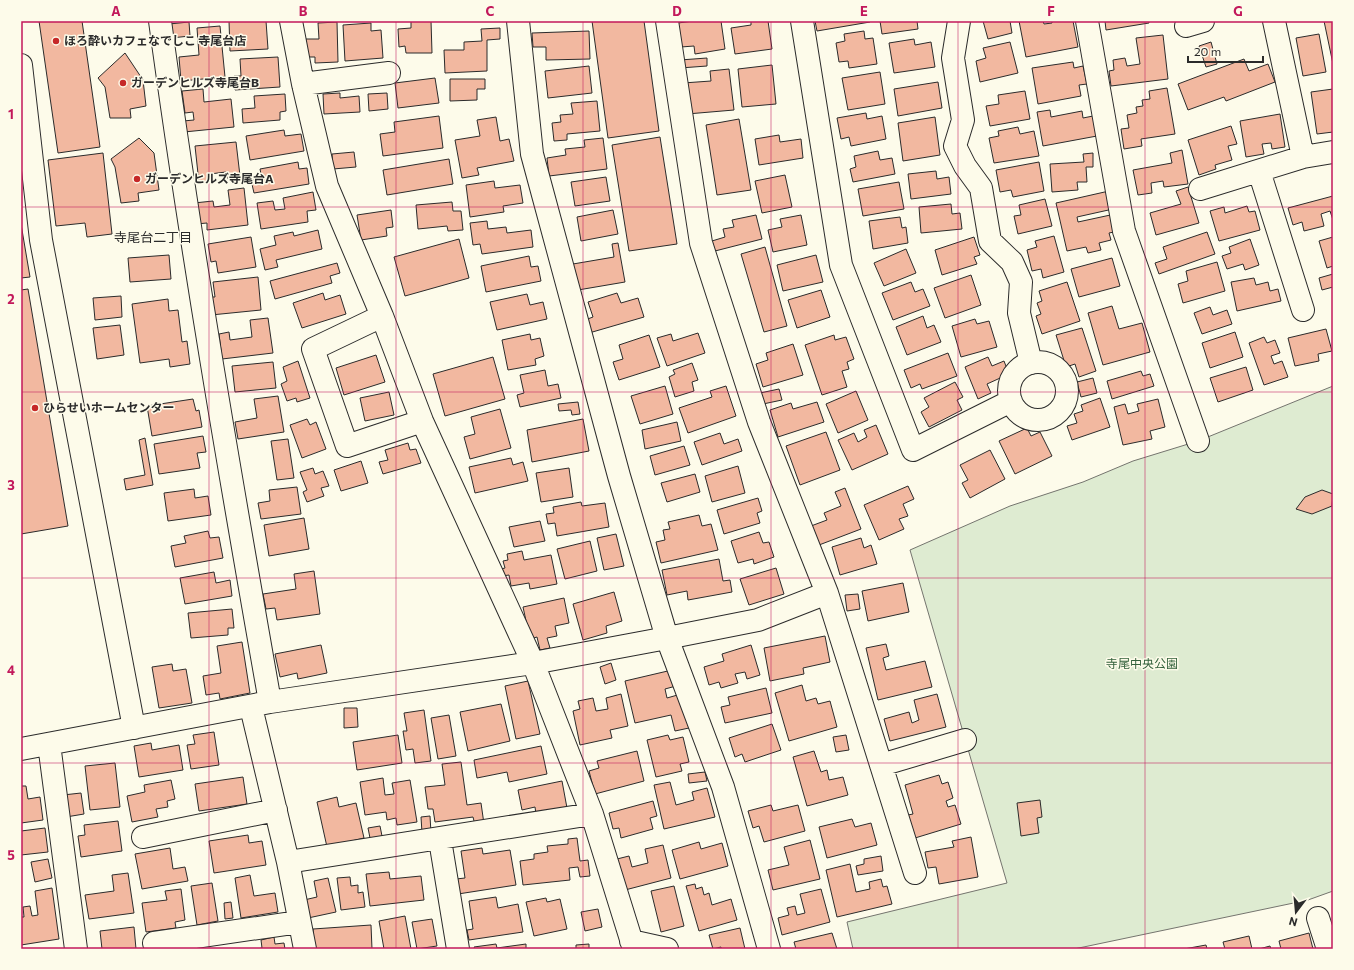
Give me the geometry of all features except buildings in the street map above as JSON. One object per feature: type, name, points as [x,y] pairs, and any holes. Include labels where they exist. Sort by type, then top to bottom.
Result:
[{"type":"street","points":[[160,21],[180,167],[213,375],[276,810],[305,949]]},
{"type":"street","points":[[291,21],[303,84],[327,186],[382,316],[422,421],[533,662],[592,814],[632,945],[667,949]]},
{"type":"street","points":[[518,21],[532,154],[620,476],[667,638],[723,787],[769,949]]},
{"type":"street","points":[[667,21],[701,243],[760,422],[827,593],[915,873]]},
{"type":"street","points":[[802,21],[841,266],[913,450],[1011,401]]},
{"type":"street","points":[[959,21],[953,58],[963,120],[955,146],[965,166],[981,188],[990,241],[1012,262],[1021,282],[1019,313],[1031,363]]},
{"type":"street","points":[[1087,21],[1124,231],[1198,441]]},
{"type":"street","points":[[1274,21],[1303,157]]},
{"type":"street","points":[[21,65],[41,240],[134,728]]},
{"type":"street","points":[[303,84],[389,74]]},
{"type":"street","points":[[1200,189],[1303,157],[1333,152]]},
{"type":"street","points":[[1259,171],[1303,310]]},
{"type":"street","points":[[382,316],[313,349],[347,446],[422,421]]},
{"type":"street","points":[[1031,363],[1046,364],[1060,372],[1067,385],[1066,401],[1061,410],[1054,416],[1044,420],[1034,420],[1024,417],[1016,410],[1011,401],[1009,392],[1015,373],[1022,367],[1031,363]]},
{"type":"street","points":[[21,749],[261,704],[533,662],[667,638],[758,620],[827,593]]},
{"type":"street","points":[[881,765],[965,740]]},
{"type":"street","points":[[49,744],[76,949]]},
{"type":"street","points":[[143,837],[276,810]]},
{"type":"street","points":[[288,862],[440,840],[592,814]]},
{"type":"street","points":[[440,840],[458,949]]},
{"type":"street","points":[[1318,918],[1328,949]]},
{"type":"street","points":[[154,943],[299,922]]},
{"type":"green space","name":"寺尾中央公園","points":[[1333,386],[1333,891],[1308,900],[1074,949],[853,949],[847,922],[1007,883],[910,550],[1010,506],[1083,482],[1133,461],[1198,441]]},
{"type":"place","name":"ほろ酔いカフェなでしこ 寺尾台店","points":[[56,41]]},
{"type":"place","name":"ガーデンヒルズ寺尾台B","points":[[123,83]]},
{"type":"place","name":"ガーデンヒルズ寺尾台A","points":[[137,179]]},
{"type":"place","name":"ひらせいホームセンター","points":[[35,408]]},
{"type":"district","name":"寺尾台二丁目","points":[[153,237]]}]
